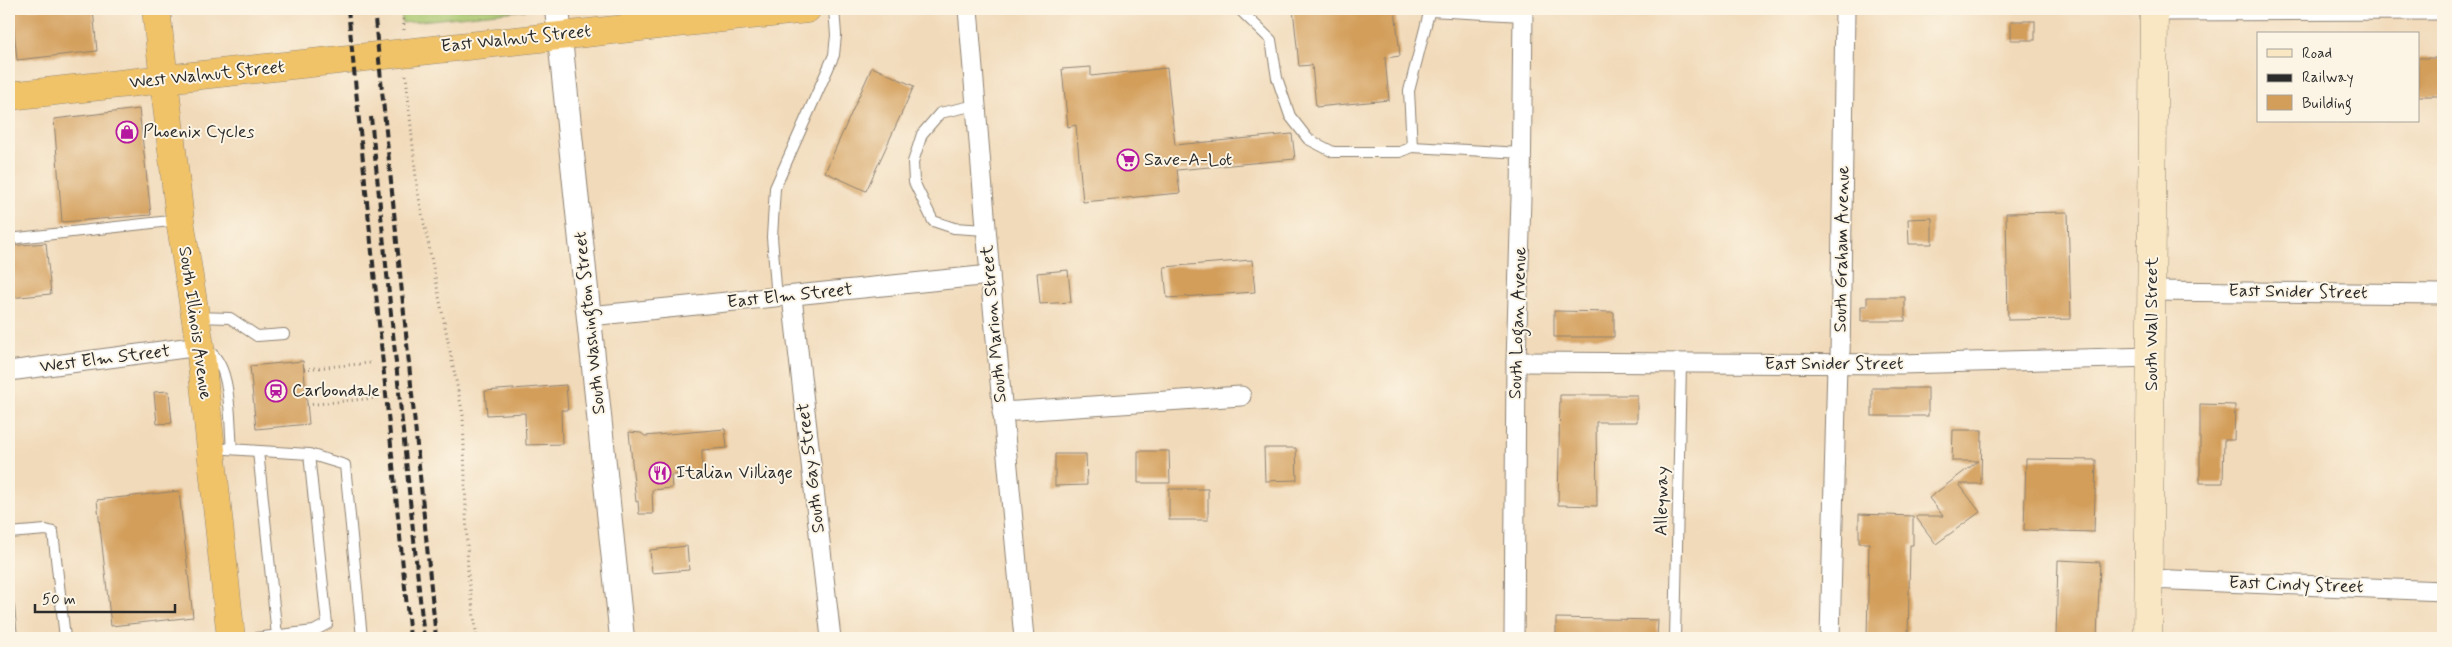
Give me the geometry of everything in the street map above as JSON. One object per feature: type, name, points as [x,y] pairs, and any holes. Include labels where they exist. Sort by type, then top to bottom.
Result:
[{"type":"highway","name":"South Illinois Avenue","points":[[156,9],[180,220],[200,346],[221,448],[231,638]]},
{"type":"highway","name":"East Walnut Street","points":[[405,52],[558,22],[807,9]]},
{"type":"highway","name":"West Walnut Street","points":[[9,96],[405,52]]},
{"type":"main road","name":"South Wall Street","points":[[2148,638],[2154,10]]},
{"type":"street","name":"South Marion Street","points":[[968,9],[1002,412],[1024,638]]},
{"type":"street","name":"South Graham Avenue","points":[[1830,638],[1837,364],[1840,358],[1845,9]]},
{"type":"street","points":[[2154,10],[2443,10]]},
{"type":"street","name":"South Logan Avenue","points":[[1514,638],[1516,362],[1522,153],[1523,12]]},
{"type":"street","name":"South Washington Street","points":[[558,22],[622,638]]},
{"type":"street","name":"East Elm Street","points":[[590,316],[784,298],[990,275]]},
{"type":"street","name":"East Snider Street","points":[[2152,291],[2443,294]]},
{"type":"street","name":"South Gay Street","points":[[784,298],[830,638]]},
{"type":"street","name":"West Elm Street","points":[[9,371],[200,346]]},
{"type":"street","name":"East Snider Street","points":[[1516,362],[1901,364],[2152,357]]},
{"type":"street","points":[[1002,412],[1241,396]]},
{"type":"street","name":"East Cindy Street","points":[[2148,579],[2443,591]]},
{"type":"lane","points":[[784,298],[772,237],[776,188],[834,55],[836,35],[834,9]]},
{"type":"lane","points":[[1239,9],[1271,40],[1277,78],[1290,116],[1308,139],[1332,152],[1400,152],[1412,146],[1522,153]]},
{"type":"lane","points":[[1412,146],[1409,91],[1430,10],[1523,12]]},
{"type":"lane","points":[[976,105],[940,113],[922,134],[912,162],[914,182],[933,220],[954,228],[986,230]]},
{"type":"lane","points":[[9,239],[180,220]]},
{"type":"lane","points":[[196,317],[230,318],[257,336],[284,334]]},
{"type":"lane","name":"Alleyway","points":[[1676,638],[1681,364]]},
{"type":"lane","points":[[221,448],[309,454],[345,465],[362,638]]},
{"type":"lane","points":[[258,451],[277,636]]},
{"type":"lane","points":[[255,638],[314,631],[327,624],[309,454]]},
{"type":"lane","points":[[9,533],[46,530],[52,532],[66,638]]},
{"type":"lane","points":[[9,607],[12,638]]},
{"type":"path","points":[[407,85],[418,188],[463,415],[468,574],[477,638]]},
{"type":"path","points":[[304,369],[370,363]]},
{"type":"path","points":[[307,405],[374,398]]},
{"type":"green space","points":[[401,9],[526,9],[526,10],[402,23]]},
{"type":"building","points":[[12,9],[93,9],[97,51],[17,60]]},
{"type":"building","points":[[1293,9],[1395,9],[1400,56],[1385,58],[1389,100],[1316,107],[1312,65],[1299,66]]},
{"type":"building","points":[[2011,21],[2035,21],[2035,40],[2011,40]]},
{"type":"building","points":[[2420,58],[2443,58],[2443,96],[2420,96]]},
{"type":"building","points":[[872,67],[914,86],[866,191],[825,172]]},
{"type":"building","name":"Save-A-Lot","points":[[1091,67],[1091,76],[1167,68],[1175,145],[1292,134],[1295,159],[1177,170],[1180,193],[1083,202],[1076,125],[1068,127],[1062,69]]},
{"type":"building","points":[[139,109],[151,215],[62,222],[54,119]]},
{"type":"building","points":[[2068,212],[2071,319],[2008,320],[2006,213]]},
{"type":"building","points":[[1932,218],[1932,244],[1909,244],[1908,219]]},
{"type":"building","points":[[46,243],[51,294],[9,298],[9,246]]},
{"type":"building","points":[[1252,260],[1255,292],[1167,298],[1164,267]]},
{"type":"building","points":[[1068,270],[1071,302],[1040,304],[1037,273]]},
{"type":"building","points":[[1867,297],[1905,297],[1905,321],[1861,321],[1861,306],[1867,306]]},
{"type":"building","points":[[1554,311],[1614,312],[1614,337],[1554,337]]},
{"type":"building","points":[[303,361],[309,424],[256,429],[250,366]]},
{"type":"building","points":[[566,385],[568,410],[561,410],[562,444],[526,445],[525,413],[487,415],[485,391]]},
{"type":"building","points":[[1872,388],[1928,388],[1928,416],[1872,416]]},
{"type":"building","points":[[169,391],[172,423],[157,424],[154,392]]},
{"type":"building","points":[[1560,395],[1637,395],[1637,422],[1596,422],[1597,506],[1558,505]]},
{"type":"building","points":[[2200,404],[2235,405],[2234,440],[2224,440],[2223,483],[2200,483]]},
{"type":"building","name":"Italian Villiage","points":[[725,429],[727,448],[702,450],[702,472],[671,475],[672,488],[652,490],[653,514],[639,514],[638,501],[636,502],[629,432],[641,433],[645,436]]},
{"type":"building","points":[[1953,430],[1982,430],[1981,484],[1959,484],[1980,512],[1936,544],[1915,516],[1943,516],[1929,498],[1978,461],[1952,461]]},
{"type":"building","points":[[1264,448],[1296,448],[1297,480],[1265,481]]},
{"type":"building","points":[[1138,451],[1169,451],[1170,483],[1138,483]]},
{"type":"building","points":[[1055,454],[1086,454],[1087,485],[1055,486]]},
{"type":"building","points":[[2026,459],[2096,460],[2094,532],[2024,530]]},
{"type":"building","points":[[1169,489],[1208,489],[1208,520],[1169,520]]},
{"type":"building","points":[[179,491],[193,617],[111,626],[97,500]]},
{"type":"building","points":[[1859,514],[1913,516],[1913,545],[1910,545],[1908,638],[1867,638],[1869,543],[1859,543]]},
{"type":"building","points":[[687,546],[689,570],[652,573],[650,550]]},
{"type":"building","points":[[2058,560],[2100,562],[2097,638],[2056,638]]},
{"type":"building","points":[[1556,618],[1658,620],[1657,638],[1556,638]]},
{"type":"railway","points":[[348,9],[410,638]]},
{"type":"railway","points":[[374,9],[436,638]]},
{"type":"railway","points":[[371,117],[424,638]]},
{"type":"place","name":"Phoenix Cycles","points":[[127,132]]},
{"type":"place","name":"Save-A-Lot","points":[[1128,160]]},
{"type":"place","name":"Carbondale","points":[[276,391]]},
{"type":"place","name":"Italian Villiage","points":[[660,473]]}]
